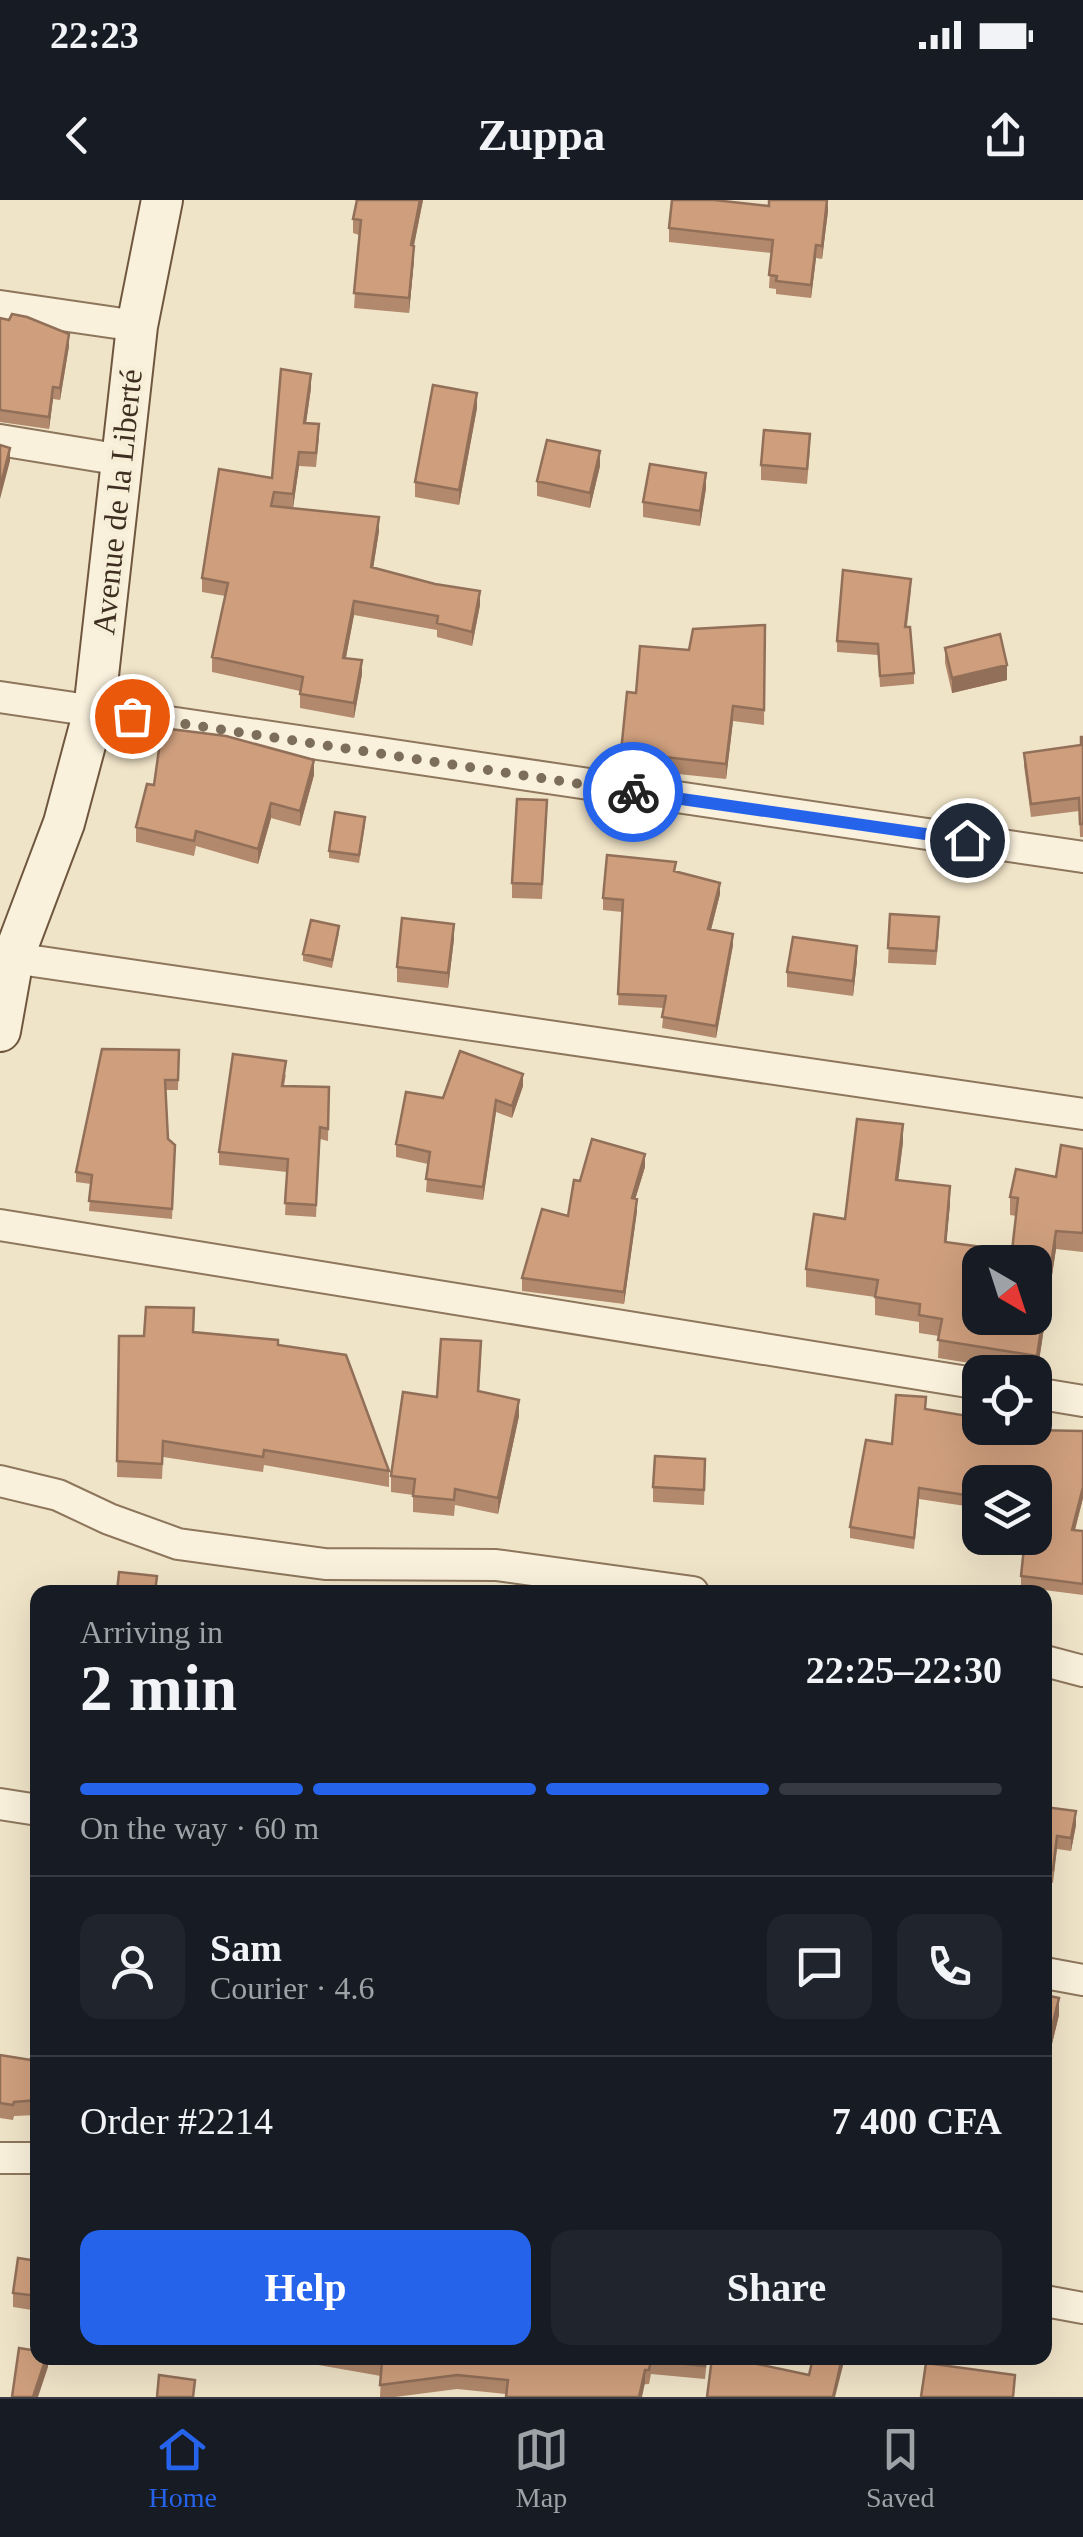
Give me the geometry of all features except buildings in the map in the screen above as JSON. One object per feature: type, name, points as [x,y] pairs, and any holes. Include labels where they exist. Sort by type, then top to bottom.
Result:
[{"type":"street","name":"Avenue de la Liberté","points":[[0,1032],[6,957],[64,823],[94,710],[137,326],[162,200]]},
{"type":"street","points":[[0,306],[137,326]]},
{"type":"street","points":[[0,440],[122,460]]},
{"type":"street","points":[[0,697],[1083,857]]},
{"type":"street","points":[[6,957],[1083,1114]]},
{"type":"street","points":[[0,1225],[962,1381]]},
{"type":"street","points":[[1052,1396],[1083,1401]]},
{"type":"street","points":[[0,1481],[58,1494],[108,1519],[178,1544],[325,1564],[496,1565],[641,1585]]},
{"type":"street","points":[[1052,1662],[1083,1671]]},
{"type":"street","points":[[0,1804],[30,1809]]},
{"type":"street","points":[[1052,1974],[1083,1980]]},
{"type":"street","points":[[0,2158],[30,2158]]},
{"type":"street","points":[[1052,2301],[1083,2308]]},
{"type":"way so far","points":[[132,716],[633,792]]},
{"type":"route","points":[[633,792],[967,840]]}]
